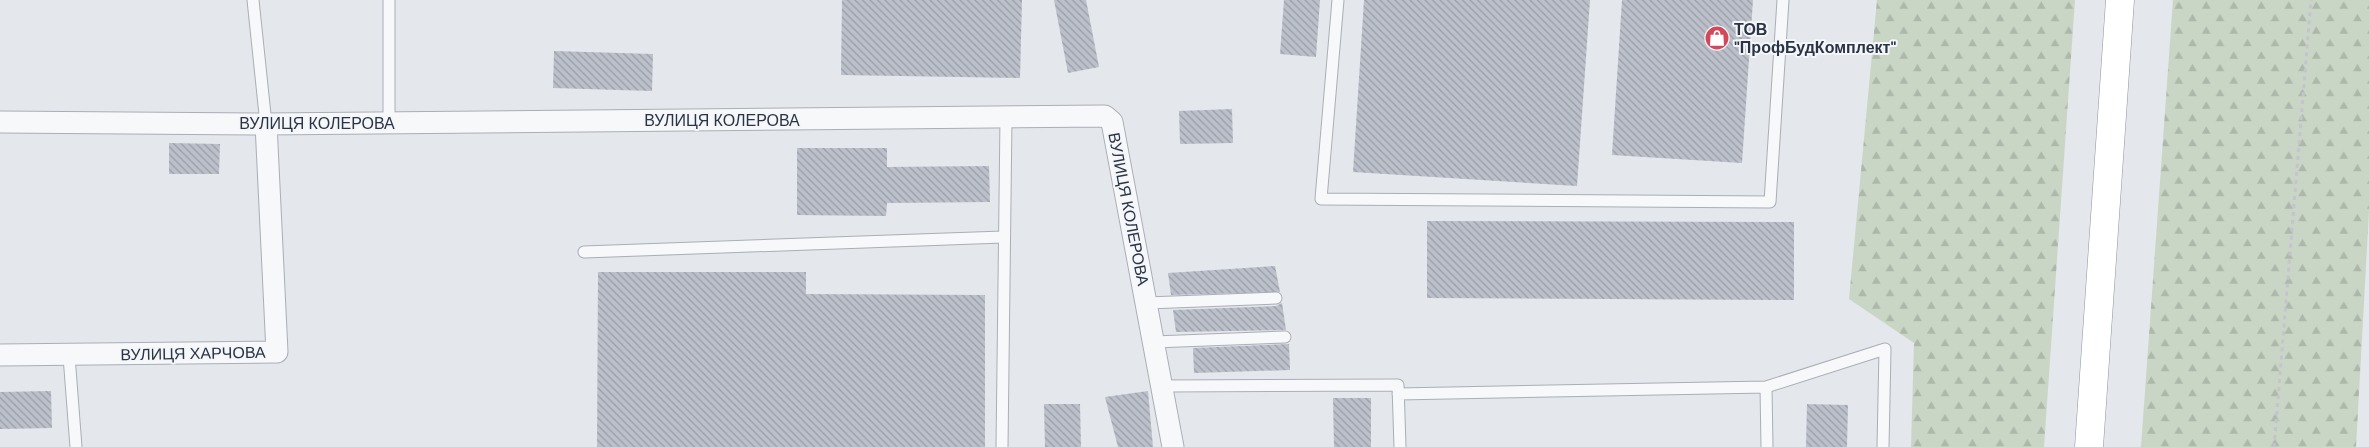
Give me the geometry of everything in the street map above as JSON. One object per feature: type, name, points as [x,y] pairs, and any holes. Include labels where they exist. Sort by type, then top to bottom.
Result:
[{"type":"highway","points":[[2089,447],[2120,0]]},
{"type":"street","name":"ВУЛИЦЯ КОЛЕРОВА","points":[[0,122],[266,124],[1105,116],[1112,122],[1173,447]]},
{"type":"street","name":"ВУЛИЦЯ ХАРЧОВА","points":[[0,355],[69,356],[277,352],[266,124]]},
{"type":"lane","points":[[253,0],[266,124]]},
{"type":"lane","points":[[389,0],[389,123]]},
{"type":"lane","points":[[1338,0],[1322,199],[1770,202],[1783,0]]},
{"type":"lane","points":[[1002,447],[1003,237],[1006,118]]},
{"type":"lane","points":[[584,252],[1003,237]]},
{"type":"lane","points":[[1146,303],[1276,298]]},
{"type":"lane","points":[[1154,342],[1285,337]]},
{"type":"lane","points":[[1398,394],[1766,387],[1885,349],[1883,447]]},
{"type":"lane","points":[[69,356],[76,447]]},
{"type":"lane","points":[[1162,386],[1398,385],[1400,447]]},
{"type":"lane","points":[[1766,387],[1767,447]]},
{"type":"path","points":[[2274,447],[2311,0]]},
{"type":"green space","points":[[1877,0],[2075,0],[2044,447],[1911,447],[1914,343],[1849,299]]},
{"type":"green space","points":[[2173,0],[2369,0],[2369,211],[2356,447],[2141,447]]},
{"type":"building","points":[[842,0],[1022,0],[1020,78],[841,75]]},
{"type":"building","points":[[1054,0],[1086,0],[1099,67],[1068,73]]},
{"type":"building","points":[[1284,0],[1320,0],[1316,57],[1280,54]]},
{"type":"building","points":[[1364,0],[1590,0],[1577,186],[1353,172]]},
{"type":"building","points":[[1622,0],[1753,0],[1742,163],[1612,155]]},
{"type":"building","points":[[554,51],[653,54],[652,91],[553,88]]},
{"type":"building","points":[[1232,109],[1233,143],[1180,144],[1179,111]]},
{"type":"building","points":[[169,143],[220,144],[219,174],[169,174]]},
{"type":"building","points":[[797,148],[887,148],[887,167],[989,166],[990,202],[887,203],[886,216],[797,215]]},
{"type":"building","points":[[1427,221],[1794,222],[1794,300],[1427,298]]},
{"type":"building","points":[[1275,266],[1280,292],[1171,295],[1168,273]]},
{"type":"building","points":[[598,272],[806,272],[806,294],[985,295],[985,447],[597,447]]},
{"type":"building","points":[[1282,303],[1286,330],[1176,332],[1173,310],[1276,306]]},
{"type":"building","points":[[1289,344],[1290,370],[1194,373],[1193,348]]},
{"type":"building","points":[[51,391],[52,428],[0,429],[0,392]]},
{"type":"building","points":[[1148,391],[1153,447],[1118,447],[1105,397]]},
{"type":"building","points":[[1333,398],[1371,398],[1371,447],[1334,447]]},
{"type":"building","points":[[1044,404],[1080,404],[1081,447],[1045,447]]},
{"type":"building","points":[[1807,404],[1848,405],[1847,447],[1806,447]]},
{"type":"place","name":"ТОВ \"ПрофБудКомплект\"","points":[[1717,38]]}]
